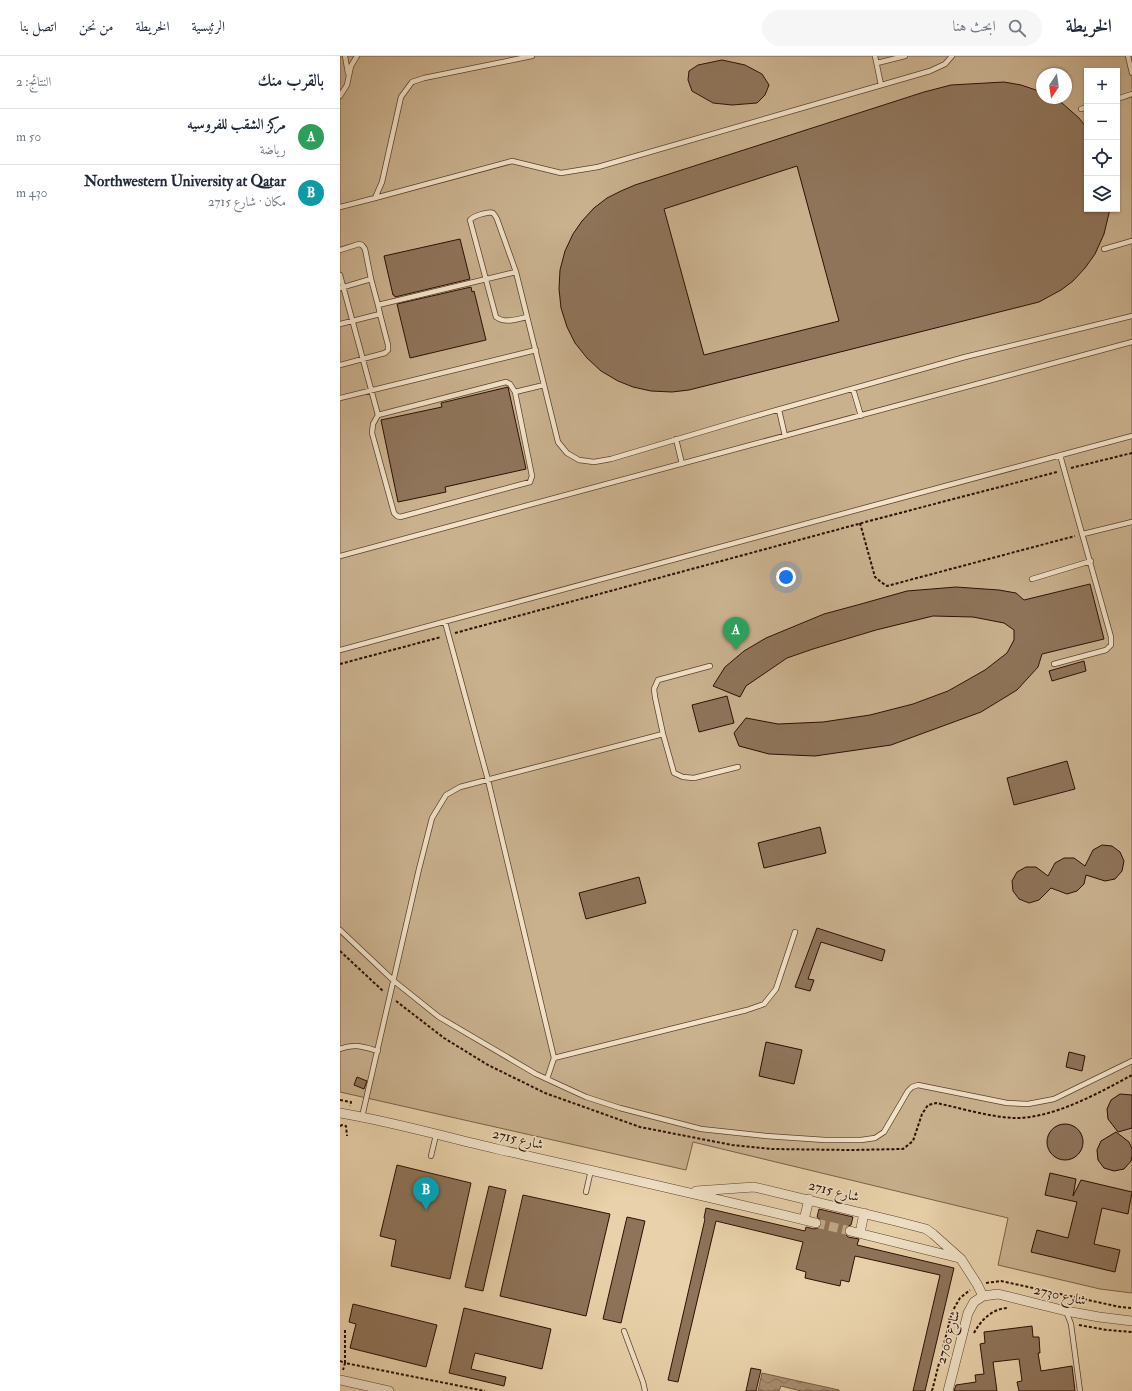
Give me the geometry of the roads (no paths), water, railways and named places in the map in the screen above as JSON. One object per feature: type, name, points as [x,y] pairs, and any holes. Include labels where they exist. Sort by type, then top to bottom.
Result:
[{"type":"street","name":"شارع 2715","points":[[340,1113],[689,1192],[816,1223]]},
{"type":"street","name":"شارع 2715","points":[[689,1192],[754,1186],[926,1229],[961,1259],[983,1296]]},
{"type":"street","points":[[804,1220],[808,1199]]},
{"type":"street","points":[[860,1233],[864,1213]]},
{"type":"street","points":[[850,1231],[961,1259]]},
{"type":"street","name":"شارع 2730","points":[[983,1296],[998,1294],[1066,1311],[1132,1321]]},
{"type":"street","name":"شارع 2700","points":[[948,1391],[968,1312],[974,1302],[983,1296]]},
{"type":"street","points":[[343,1380],[389,1391]]},
{"type":"lane","points":[[345,56],[349,78]]},
{"type":"lane","points":[[340,96],[347,85],[351,66],[357,56]]},
{"type":"lane","points":[[375,198],[382,182],[402,97],[412,82],[424,78],[532,56]]},
{"type":"lane","points":[[875,56],[881,85]]},
{"type":"lane","points":[[876,63],[905,56]]},
{"type":"lane","points":[[340,207],[512,161],[561,173],[598,167],[930,71],[945,64],[952,56]]},
{"type":"lane","points":[[1128,56],[1132,73]]},
{"type":"lane","points":[[1120,98],[1132,94]]},
{"type":"lane","points":[[527,317],[505,321],[496,317],[470,220],[472,217],[491,212],[495,214],[516,272],[558,442],[567,453],[579,460],[594,462],[611,459],[965,356],[1132,316]]},
{"type":"lane","points":[[1104,249],[1132,241]]},
{"type":"lane","points":[[340,250],[359,244],[364,248],[388,345],[388,350],[385,353],[340,364]]},
{"type":"lane","points":[[378,305],[516,272]]},
{"type":"lane","points":[[340,275],[342,288],[378,415],[373,424],[372,433],[394,513],[400,517],[530,482],[532,476],[516,392],[510,384],[506,382],[378,415]]},
{"type":"lane","points":[[342,288],[371,279]]},
{"type":"lane","points":[[340,324],[380,314]]},
{"type":"lane","points":[[340,556],[1132,342]]},
{"type":"lane","points":[[340,398],[536,350]]},
{"type":"lane","points":[[516,392],[544,385]]},
{"type":"lane","points":[[853,388],[861,416]]},
{"type":"lane","points":[[779,410],[785,436]]},
{"type":"lane","points":[[340,650],[1132,436]]},
{"type":"lane","points":[[676,439],[682,464]]},
{"type":"lane","points":[[1054,664],[1106,650],[1111,645],[1111,638],[1091,561],[1060,455]]},
{"type":"lane","points":[[1082,534],[1132,522]]},
{"type":"lane","points":[[1032,579],[1091,561]]},
{"type":"lane","points":[[445,622],[488,780],[554,1058],[547,1079]]},
{"type":"lane","points":[[710,666],[658,680],[654,689],[663,734],[674,773],[683,777],[694,778],[738,767]]},
{"type":"lane","points":[[362,1117],[432,818],[446,795],[460,787],[663,734]]},
{"type":"lane","points":[[340,930],[394,981],[440,1017],[498,1052],[547,1079],[586,1097],[620,1108],[701,1129],[810,1139],[861,1140],[875,1138],[884,1132],[908,1091],[918,1085],[1007,1103],[1028,1104],[1054,1099],[1132,1061]]},
{"type":"lane","points":[[554,1058],[748,1010],[764,1004],[776,989],[795,932]]},
{"type":"lane","points":[[340,1049],[349,1045],[378,1051]]},
{"type":"lane","points":[[431,1156],[436,1135]]},
{"type":"lane","points":[[586,1192],[591,1170]]},
{"type":"lane","points":[[1066,1311],[1071,1324],[1080,1391]]},
{"type":"lane","points":[[624,1331],[645,1391]]},
{"type":"water","points":[[762,1373],[839,1391],[801,1391],[781,1386],[779,1391],[758,1391]]},
{"type":"tunnel","points":[[816,1223],[850,1231]]},
{"type":"place","name":"مركز الشقب للفروسيه","points":[[736,650]]},
{"type":"place","name":"Northwestern University at Qatar","points":[[426,1210]]}]
